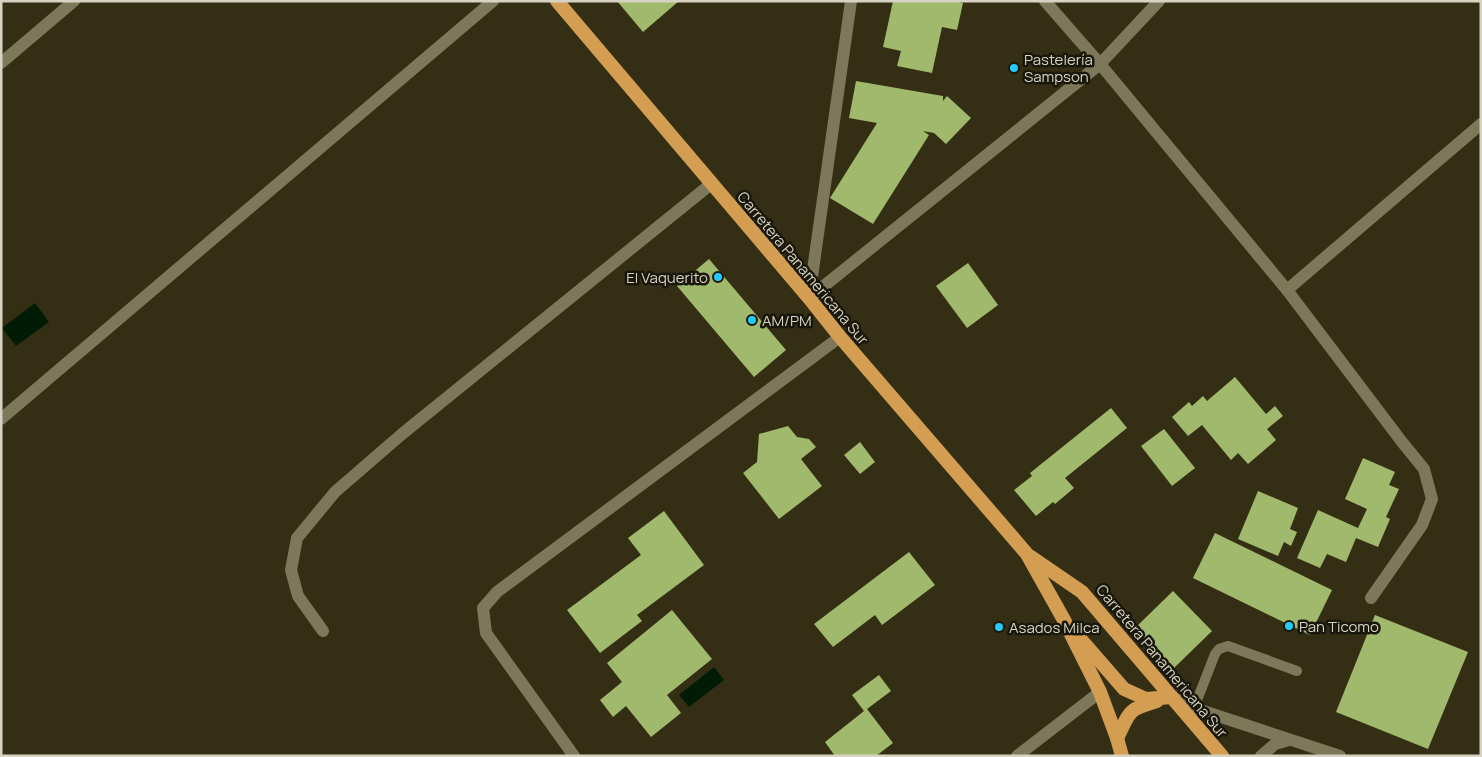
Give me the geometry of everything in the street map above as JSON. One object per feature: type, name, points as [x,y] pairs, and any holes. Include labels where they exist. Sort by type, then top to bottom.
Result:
[{"type":"highway","name":"Carretera Panamericana Sur","points":[[557,1],[810,298],[840,337],[1027,554],[1064,620],[1100,692],[1122,756]]},
{"type":"highway","name":"Carretera Panamericana Sur","points":[[1027,554],[1082,592],[1222,756]]},
{"type":"highway","points":[[1064,620],[1124,689],[1146,699],[1172,697]]},
{"type":"highway","points":[[1117,738],[1131,711],[1135,708],[1172,697]]},
{"type":"street","points":[[1,63],[74,1]]},
{"type":"street","points":[[1,419],[494,1]]},
{"type":"street","points":[[810,298],[851,1]]},
{"type":"street","points":[[1046,1],[1287,290],[1424,469],[1432,499],[1422,524],[1370,598]]},
{"type":"street","points":[[810,298],[1100,64],[1159,1]]},
{"type":"street","points":[[1287,290],[1481,124]]},
{"type":"street","points":[[323,631],[298,596],[291,570],[296,538],[335,492],[402,434],[711,184]]},
{"type":"street","points":[[574,756],[486,633],[483,608],[496,592],[840,337]]},
{"type":"street","points":[[1017,756],[1100,692]]},
{"type":"street","points":[[1172,697],[1194,708],[1340,756]]},
{"type":"street","points":[[1261,756],[1275,744],[1288,740]]},
{"type":"lane","points":[[1194,708],[1214,654],[1219,649],[1228,646],[1297,672]]},
{"type":"shaded area","points":[[35,303],[49,322],[16,346],[2,328]]},
{"type":"shaded area","points":[[714,667],[724,680],[689,707],[679,695]]},
{"type":"building","points":[[617,1],[679,1],[643,32]]},
{"type":"building","points":[[893,1],[954,1],[963,3],[957,30],[942,27],[932,73],[897,66],[901,51],[883,47]]},
{"type":"building","points":[[856,81],[943,96],[943,101],[947,96],[971,118],[946,144],[934,133],[923,131],[929,135],[873,224],[830,198],[877,123],[849,118]]},
{"type":"building","points":[[709,259],[786,350],[754,377],[677,286]]},
{"type":"building","points":[[968,263],[998,305],[967,328],[936,286]]},
{"type":"building","points":[[1235,377],[1266,414],[1275,406],[1283,416],[1267,429],[1276,440],[1248,464],[1238,453],[1231,460],[1202,425],[1188,436],[1172,417],[1189,402],[1192,406],[1203,396],[1207,401]]},
{"type":"building","points":[[1111,408],[1127,428],[1065,478],[1074,488],[1055,504],[1053,502],[1036,516],[1014,490],[1032,476],[1030,473]]},
{"type":"building","points":[[788,426],[797,437],[809,439],[816,447],[801,459],[822,486],[779,519],[743,473],[757,462],[759,434]]},
{"type":"building","points":[[1164,429],[1195,468],[1172,486],[1141,446]]},
{"type":"building","points":[[860,442],[875,462],[860,474],[844,455]]},
{"type":"building","points":[[1363,458],[1395,472],[1389,485],[1399,489],[1386,517],[1390,519],[1378,547],[1356,538],[1346,562],[1327,554],[1320,568],[1297,558],[1318,510],[1358,528],[1367,509],[1345,499]]},
{"type":"building","points":[[1258,491],[1298,508],[1290,529],[1297,532],[1291,546],[1284,542],[1278,556],[1238,539]]},
{"type":"building","points":[[664,511],[704,565],[637,615],[642,621],[600,653],[567,610],[641,555],[628,538]]},
{"type":"building","points":[[1215,533],[1332,590],[1310,635],[1193,578]]},
{"type":"building","points":[[909,552],[935,585],[882,625],[875,615],[833,647],[814,624]]},
{"type":"building","points":[[1173,591],[1212,631],[1174,668],[1135,628]]},
{"type":"building","points":[[672,610],[712,659],[667,695],[681,713],[651,737],[626,706],[613,717],[600,700],[622,682],[607,663]]},
{"type":"building","points":[[1375,615],[1468,652],[1428,749],[1336,712]]},
{"type":"building","points":[[879,675],[891,691],[867,709],[893,743],[876,756],[835,756],[825,742],[864,711],[852,695]]},
{"type":"place","name":"Pastelería Sampson","points":[[1014,68]]},
{"type":"place","name":"El Vaquerito","points":[[718,277]]},
{"type":"place","name":"AM/PM","points":[[752,320]]},
{"type":"place","name":"Pan Ticomo","points":[[1289,626]]},
{"type":"place","name":"Asados Milca","points":[[999,627]]}]
